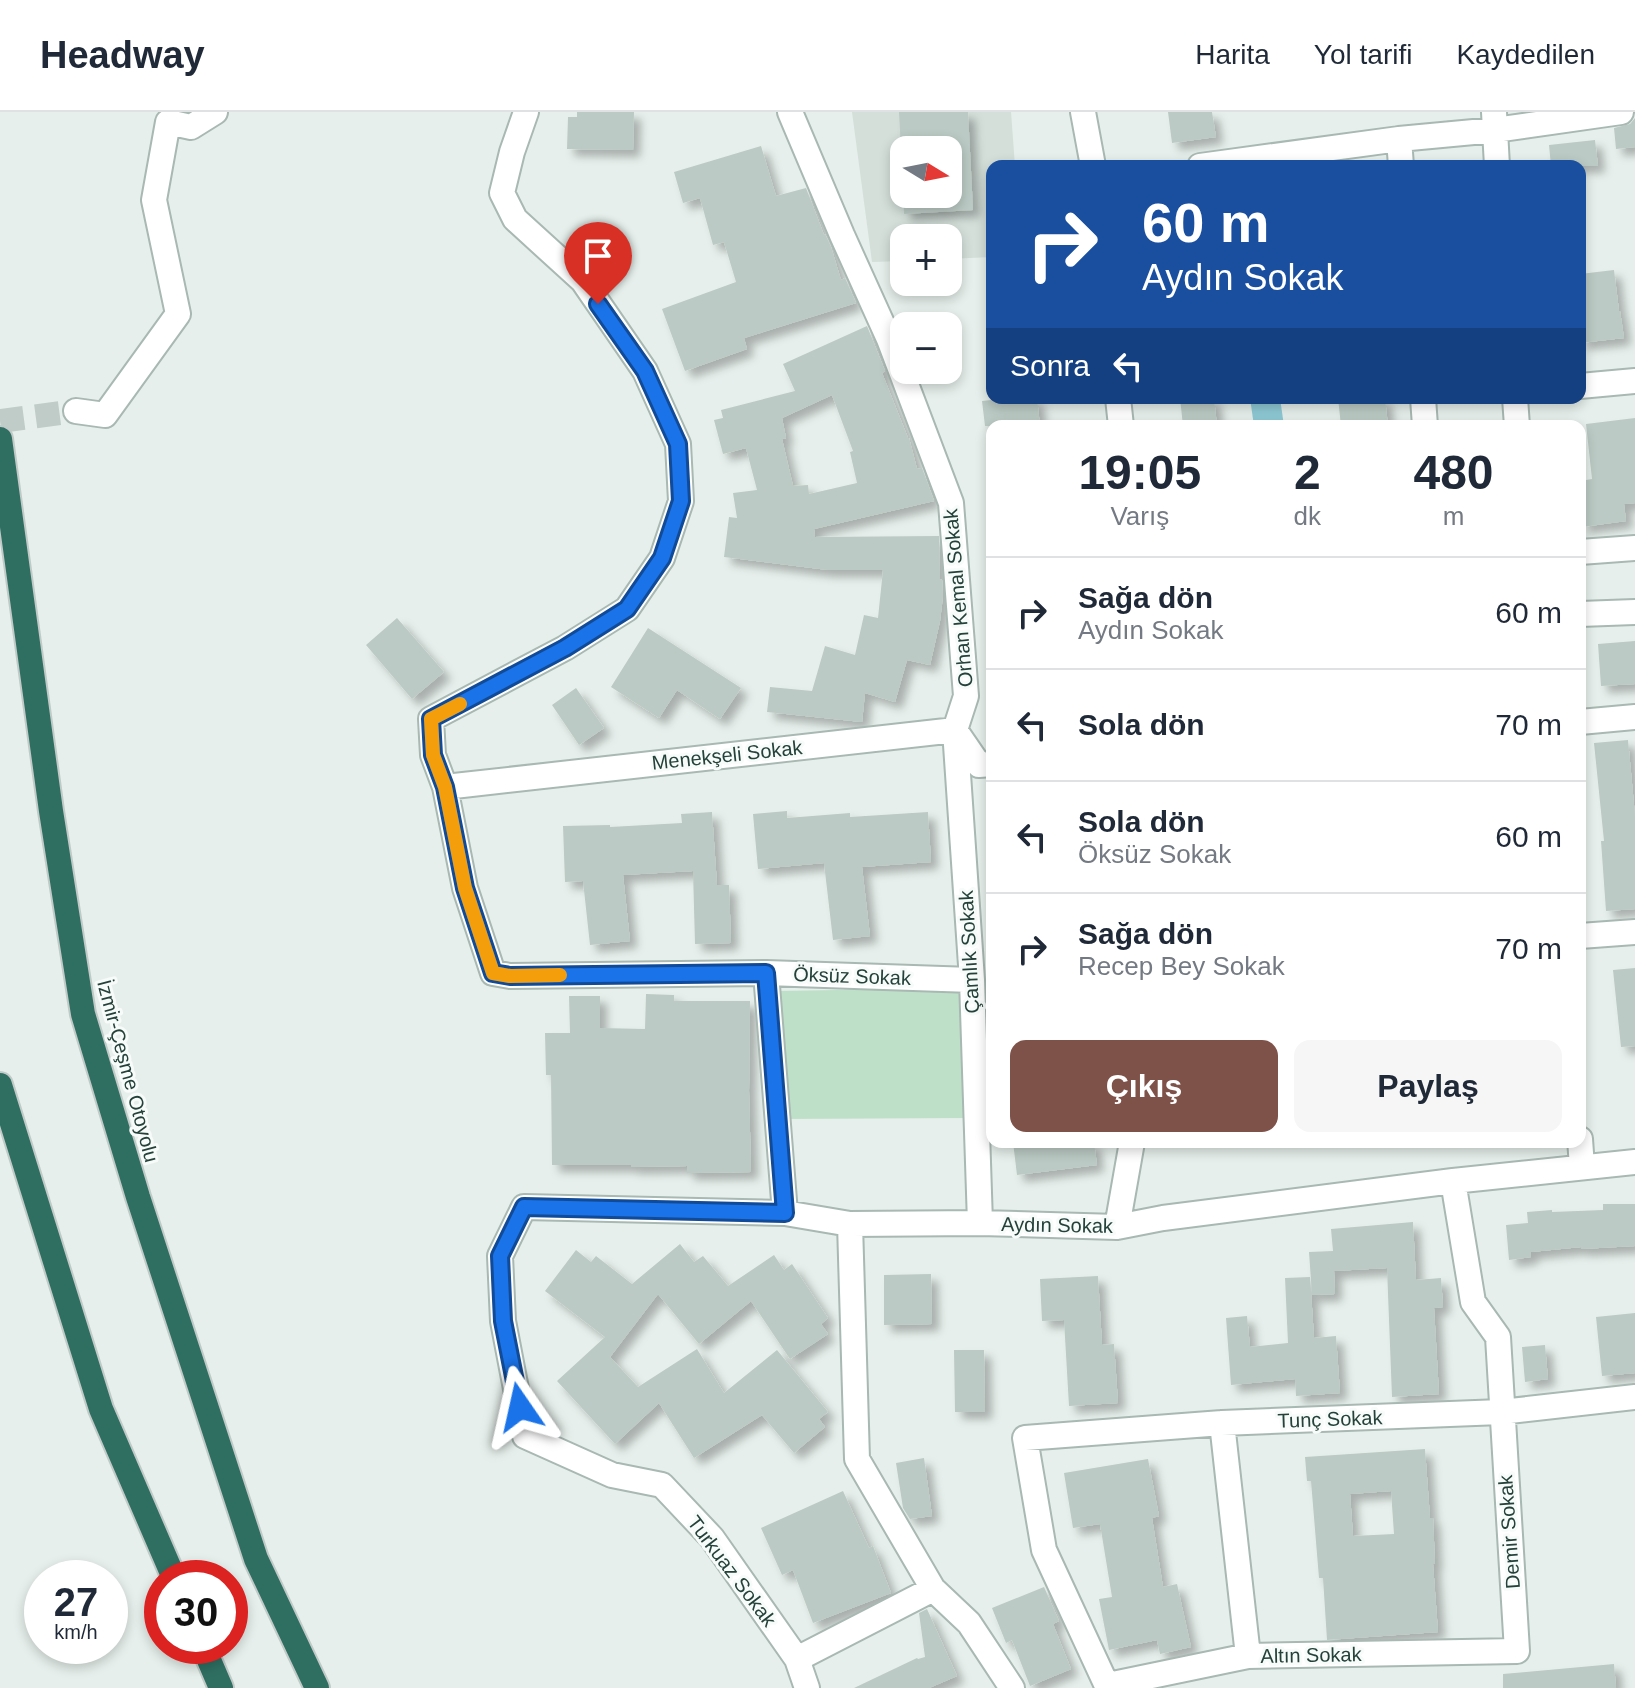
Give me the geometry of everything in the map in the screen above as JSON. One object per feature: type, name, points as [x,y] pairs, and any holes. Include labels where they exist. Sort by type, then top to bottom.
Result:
[{"type":"highway","name":"İzmir-Çeşme Otoyolu","points":[[0,439],[51,811],[83,1014],[138,1197],[256,1559],[317,1688]]},
{"type":"highway","points":[[0,1085],[101,1409],[166,1560]]},
{"type":"highway","points":[[211,1664],[221,1688]]},
{"type":"street","points":[[76,411],[105,415],[178,314],[154,200],[168,122],[191,127],[215,112]]},
{"type":"street","points":[[445,787],[433,755],[431,719],[565,648],[627,609],[662,558],[681,501],[678,444],[645,371],[583,281],[515,219],[502,193],[526,112]]},
{"type":"street","name":"Orhan Kemal Sokak","points":[[790,112],[889,339],[951,503],[966,696],[955,730]]},
{"type":"street","points":[[1083,112],[1092,160]]},
{"type":"street","points":[[1244,160],[1399,139],[1495,121],[1621,112]]},
{"type":"street","points":[[1495,121],[1497,160]]},
{"type":"street","points":[[1399,139],[1401,160]]},
{"type":"street","points":[[1586,385],[1635,381]]},
{"type":"street","points":[[1586,552],[1635,548]]},
{"type":"street","points":[[1586,614],[1635,612]]},
{"type":"street","points":[[1586,721],[1635,717]]},
{"type":"street","points":[[955,730],[979,765],[986,764]]},
{"type":"street","name":"Menekşeli Sokak","points":[[445,787],[955,730]]},
{"type":"street","name":"Çamlık Sokak","points":[[955,730],[972,980],[980,1223]]},
{"type":"street","name":"Öksüz Sokak","points":[[445,787],[465,888],[493,973],[510,976],[766,973],[972,980]]},
{"type":"street","points":[[1586,936],[1635,932]]},
{"type":"street","points":[[766,973],[785,1213]]},
{"type":"street","points":[[1117,1227],[1131,1148]]},
{"type":"street","points":[[1581,1148],[1582,1167]]},
{"type":"street","name":"Aydın Sokak","points":[[524,1207],[785,1213],[850,1224],[980,1223],[1117,1227],[1163,1218],[1453,1181],[1635,1162]]},
{"type":"street","name":"Demir Sokak","points":[[1453,1181],[1473,1302],[1498,1337],[1517,1651]]},
{"type":"street","name":"Turkuaz Sokak","points":[[524,1207],[500,1256],[503,1321],[525,1436],[612,1475],[662,1485],[712,1538],[797,1659],[807,1688]]},
{"type":"street","points":[[850,1224],[857,1459],[933,1589],[969,1623],[1012,1688]]},
{"type":"street","name":"Tunç Sokak","points":[[1108,1687],[1044,1550],[1025,1438],[1222,1423],[1501,1412],[1635,1397]]},
{"type":"street","points":[[1222,1423],[1248,1656]]},
{"type":"street","points":[[797,1659],[933,1589]]},
{"type":"street","name":"Altın Sokak","points":[[1108,1687],[1248,1656],[1517,1651]]},
{"type":"shaded area","points":[[852,112],[1011,112],[1015,160],[986,160],[986,257],[962,258],[962,224],[890,224],[890,261],[872,262]]},
{"type":"green space","points":[[959,988],[966,1118],[784,1119],[774,991]]},
{"type":"water","points":[[1251,404],[1281,404],[1283,420],[1253,420]]},
{"type":"building","points":[[577,112],[634,112],[633,150],[567,149],[568,117],[577,117]]},
{"type":"building","points":[[899,112],[968,112],[973,210],[904,214],[904,208],[962,208],[962,136],[900,136]]},
{"type":"building","points":[[1168,112],[1212,112],[1216,137],[1172,143]]},
{"type":"building","points":[[1635,118],[1635,147],[1616,149],[1614,128],[1630,124]]},
{"type":"building","points":[[1595,140],[1598,166],[1586,166],[1586,160],[1550,160],[1549,145]]},
{"type":"building","points":[[761,146],[776,196],[806,188],[841,280],[845,278],[856,303],[744,338],[747,349],[685,371],[662,309],[736,282],[724,242],[713,245],[700,198],[683,203],[674,172]]},
{"type":"building","points":[[1614,270],[1624,338],[1586,342],[1586,273]]},
{"type":"building","points":[[867,326],[885,371],[882,373],[909,438],[917,469],[922,468],[934,501],[814,529],[815,537],[939,536],[943,596],[930,665],[907,660],[895,702],[865,693],[862,722],[767,712],[770,687],[812,691],[825,646],[855,655],[864,615],[878,618],[883,570],[828,570],[724,557],[729,517],[737,518],[733,493],[757,490],[746,448],[723,454],[714,420],[723,418],[721,410],[795,391],[783,364]],"holes":[[[832,395],[853,451],[850,452],[857,483],[809,494],[808,485],[793,486],[782,439],[786,438],[782,418]]]},
{"type":"building","points":[[982,401],[986,401],[986,404],[1038,404],[1039,420],[986,420],[985,426]]},
{"type":"building","points":[[1181,404],[1215,404],[1216,420],[1182,420]]},
{"type":"building","points":[[1339,404],[1386,404],[1387,420],[1340,420]]},
{"type":"building","points":[[1635,418],[1635,503],[1624,504],[1626,521],[1586,526],[1586,480],[1592,479],[1586,424]]},
{"type":"building","points":[[397,618],[444,672],[412,699],[366,645]]},
{"type":"building","points":[[648,628],[741,688],[720,719],[677,690],[659,718],[611,687]]},
{"type":"building","points":[[1635,641],[1635,684],[1601,686],[1598,644]]},
{"type":"building","points":[[576,688],[604,728],[579,745],[552,705]]},
{"type":"building","points":[[1628,740],[1635,816],[1635,909],[1606,911],[1601,841],[1604,841],[1594,743]]},
{"type":"building","points":[[787,811],[787,818],[928,812],[931,862],[862,867],[870,936],[833,940],[824,863],[758,869],[753,814]]},
{"type":"building","points":[[712,812],[717,885],[729,885],[731,943],[695,944],[693,871],[623,875],[630,941],[590,945],[583,881],[565,882],[563,826],[682,823],[681,814]]},
{"type":"building","points":[[1635,968],[1635,1046],[1621,1047],[1613,970]]},
{"type":"building","points":[[646,994],[674,995],[674,1001],[750,1001],[751,1172],[687,1173],[687,1166],[552,1165],[551,1075],[546,1075],[545,1033],[570,1033],[569,996],[600,996],[600,1028],[645,1029]]},
{"type":"building","points":[[1014,1148],[1095,1148],[1097,1165],[1017,1175]]},
{"type":"building","points":[[1603,1204],[1635,1204],[1635,1246],[1531,1252],[1531,1257],[1509,1260],[1506,1225],[1528,1223],[1527,1212],[1603,1210]]},
{"type":"building","points":[[1413,1222],[1416,1280],[1441,1278],[1443,1307],[1434,1308],[1439,1394],[1392,1397],[1387,1268],[1334,1271],[1335,1294],[1312,1295],[1309,1252],[1333,1251],[1331,1229]]},
{"type":"building","points":[[680,1244],[694,1262],[703,1256],[728,1286],[774,1255],[784,1270],[792,1264],[828,1318],[821,1324],[828,1334],[790,1359],[751,1301],[699,1344],[658,1294],[610,1357],[638,1387],[697,1349],[724,1393],[777,1350],[828,1412],[819,1419],[825,1427],[794,1453],[762,1415],[694,1458],[659,1403],[615,1444],[557,1381],[605,1337],[545,1291],[576,1250],[591,1262],[596,1256],[632,1284]]},
{"type":"building","points":[[931,1274],[932,1324],[884,1325],[884,1275]]},
{"type":"building","points":[[1098,1276],[1102,1345],[1114,1344],[1118,1403],[1069,1406],[1064,1320],[1042,1321],[1040,1279]]},
{"type":"building","points":[[1310,1277],[1314,1338],[1336,1336],[1340,1393],[1296,1396],[1295,1379],[1231,1385],[1226,1318],[1247,1316],[1250,1347],[1288,1343],[1285,1278]]},
{"type":"building","points":[[1635,1313],[1635,1373],[1602,1376],[1596,1317]]},
{"type":"building","points":[[1545,1345],[1548,1379],[1525,1382],[1522,1347]]},
{"type":"building","points":[[954,1350],[984,1350],[985,1412],[955,1412]]},
{"type":"building","points":[[1425,1449],[1430,1518],[1433,1518],[1438,1632],[1327,1640],[1323,1578],[1319,1578],[1311,1481],[1307,1481],[1305,1457]],"holes":[[[1391,1491],[1394,1534],[1353,1536],[1350,1494]]]},
{"type":"building","points":[[924,1458],[932,1516],[910,1519],[903,1508],[896,1463]]},
{"type":"building","points":[[1148,1459],[1159,1516],[1152,1518],[1163,1587],[1177,1584],[1191,1647],[1160,1654],[1157,1640],[1109,1650],[1099,1599],[1112,1597],[1100,1524],[1073,1528],[1064,1473]]},
{"type":"building","points":[[843,1491],[869,1548],[873,1546],[891,1593],[813,1623],[793,1570],[782,1575],[761,1528]]},
{"type":"building","points":[[1044,1587],[1059,1621],[1053,1624],[1071,1669],[1030,1686],[1012,1640],[1006,1643],[992,1608]]},
{"type":"building","points":[[927,1609],[957,1676],[929,1688],[854,1688],[925,1657],[919,1613]]},
{"type":"building","points":[[1614,1664],[1616,1688],[1503,1688],[1503,1674]]},
{"type":"tunnel","points":[[0,421],[76,411]]},
{"type":"slow traffic","points":[[460,704],[431,719],[433,755],[445,787],[465,888],[493,973],[510,976],[560,975]]},
{"type":"route","points":[[520,1407],[503,1321],[500,1256],[524,1207],[785,1213],[766,973],[510,976],[493,973],[465,888],[445,787],[433,755],[431,719],[565,648],[627,609],[662,558],[681,501],[678,444],[645,371],[598,304]]}]
